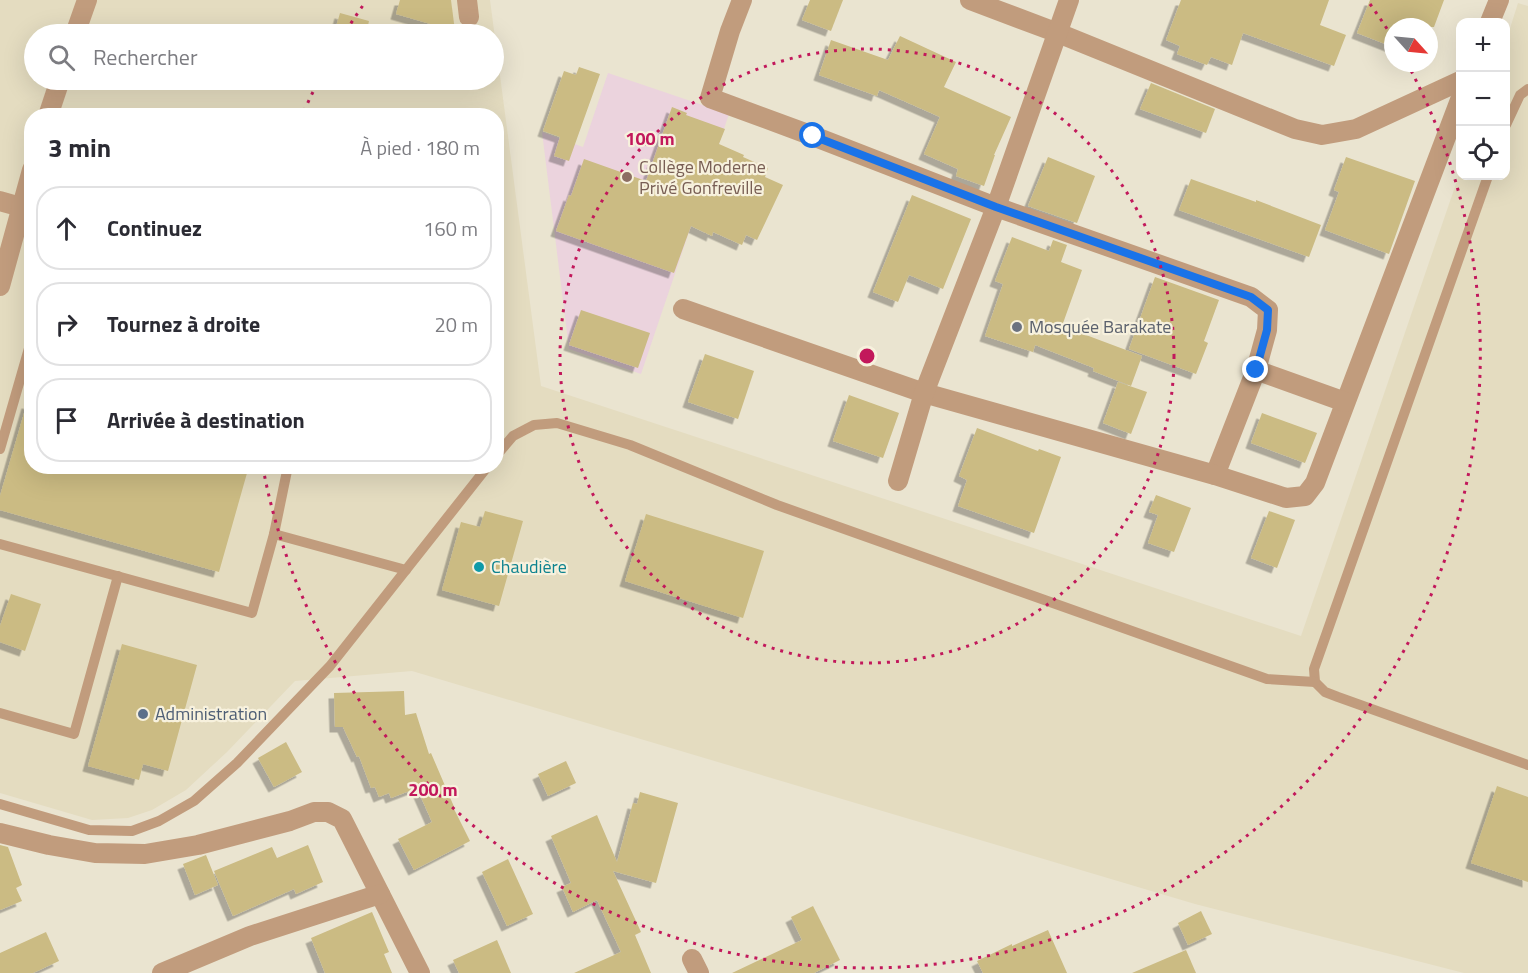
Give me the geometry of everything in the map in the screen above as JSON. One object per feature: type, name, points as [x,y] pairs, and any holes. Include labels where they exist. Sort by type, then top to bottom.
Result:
[{"type":"street","points":[[79,24],[87,0]]},
{"type":"street","points":[[742,0],[710,98],[996,207],[1251,297],[1268,310],[1267,330],[1256,370],[1215,475]]},
{"type":"street","points":[[970,0],[1295,129],[1322,135],[1356,129],[1456,83]]},
{"type":"street","points":[[898,481],[924,393],[996,207],[1069,0]]},
{"type":"street","points":[[1492,18],[1499,0]]},
{"type":"street","points":[[51,108],[57,90]]},
{"type":"street","points":[[683,309],[924,393],[1215,475],[1286,498],[1305,496],[1315,483],[1456,113]]},
{"type":"street","points":[[0,286],[24,197]]},
{"type":"street","points":[[0,201],[21,207]]},
{"type":"street","points":[[1256,370],[1346,402]]},
{"type":"street","points":[[0,833],[95,853],[145,854],[198,845],[290,821],[314,812],[328,812],[342,819],[420,973]]},
{"type":"street","points":[[162,973],[250,936],[380,894]]},
{"type":"lane","points":[[1510,113],[1520,95],[1528,89]]},
{"type":"lane","points":[[1487,180],[1314,669],[1315,682],[1325,692],[1338,698],[1528,765]]},
{"type":"lane","points":[[0,449],[24,366]]},
{"type":"lane","points":[[504,447],[513,436],[534,425],[557,423],[630,445],[777,505],[1268,679],[1315,682]]},
{"type":"lane","points":[[0,544],[252,613],[274,534],[286,474]]},
{"type":"lane","points":[[0,804],[89,830],[132,831],[159,821],[194,801],[237,763],[330,666],[482,474]]},
{"type":"lane","points":[[274,534],[406,570]]},
{"type":"lane","points":[[0,713],[74,734],[118,576]]},
{"type":"shaded area","points":[[0,0],[490,0],[493,24],[24,24],[24,90],[502,90],[541,386],[1301,636],[1457,180],[1510,180],[1510,28],[1518,3],[1528,6],[1528,973],[1464,973],[1195,904],[412,671],[295,681],[227,752],[186,790],[152,810],[128,818],[92,820],[0,793]]},
{"type":"shaded area","points":[[608,73],[729,114],[641,374],[569,349],[542,132],[583,147]]},
{"type":"building","points":[[400,0],[451,0],[454,24],[431,24],[396,14]]},
{"type":"building","points":[[810,0],[843,0],[831,31],[802,20]]},
{"type":"building","points":[[1181,0],[1329,0],[1320,25],[1346,35],[1334,66],[1243,33],[1232,65],[1211,57],[1207,65],[1177,54],[1180,46],[1166,40]]},
{"type":"building","points":[[1370,0],[1444,0],[1437,18],[1384,18],[1384,44],[1357,33]]},
{"type":"building","points":[[340,13],[369,21],[368,24],[337,24]]},
{"type":"building","points":[[900,36],[956,62],[944,87],[1011,117],[994,155],[984,186],[956,176],[958,169],[924,154],[940,117],[879,90],[877,96],[819,75],[831,40],[888,60]]},
{"type":"building","points":[[579,67],[600,74],[569,161],[554,156],[560,137],[543,131],[564,71],[576,75]]},
{"type":"building","points":[[1151,83],[1215,109],[1206,133],[1140,109]]},
{"type":"building","points":[[672,107],[687,113],[686,115],[725,129],[719,144],[768,168],[765,177],[783,185],[757,240],[746,235],[742,245],[713,232],[712,236],[691,226],[674,273],[556,231],[584,159],[646,181]]},
{"type":"building","points":[[1048,157],[1095,176],[1077,223],[1028,206]]},
{"type":"building","points":[[1346,157],[1415,181],[1389,254],[1325,230],[1339,192],[1334,190]]},
{"type":"building","points":[[1191,179],[1256,202],[1256,200],[1321,225],[1309,257],[1179,210]]},
{"type":"building","points":[[912,195],[971,219],[943,289],[909,275],[898,302],[873,292]]},
{"type":"building","points":[[1012,237],[1049,251],[1053,240],[1067,245],[1061,262],[1082,270],[1062,326],[1142,356],[1131,386],[1093,371],[1094,368],[1035,345],[1033,352],[985,336],[1003,284],[995,281]]},
{"type":"building","points":[[1155,277],[1219,300],[1204,341],[1208,343],[1196,374],[1129,349]]},
{"type":"building","points":[[581,310],[650,333],[638,368],[569,345]]},
{"type":"building","points":[[705,354],[754,371],[738,419],[688,402]]},
{"type":"building","points":[[1118,382],[1147,392],[1131,434],[1103,423]]},
{"type":"building","points":[[849,395],[899,413],[883,458],[833,441]]},
{"type":"building","points":[[24,413],[24,474],[247,474],[219,572],[0,510],[0,496]]},
{"type":"building","points":[[1262,413],[1317,433],[1305,463],[1251,443]]},
{"type":"building","points":[[977,428],[1038,451],[1039,449],[1061,457],[1034,533],[958,506],[967,480],[959,476]]},
{"type":"building","points":[[1156,495],[1191,508],[1174,552],[1148,543],[1158,515],[1149,512]]},
{"type":"building","name":"Chaudière","points":[[485,511],[523,521],[499,606],[442,590],[461,522],[480,527]]},
{"type":"building","points":[[1269,511],[1295,520],[1277,568],[1251,558]]},
{"type":"building","points":[[646,514],[764,551],[743,618],[625,581]]},
{"type":"building","points":[[11,594],[41,604],[25,651],[0,642],[0,626]]},
{"type":"building","name":"Administration","points":[[122,644],[197,665],[168,771],[143,764],[139,780],[88,766]]},
{"type":"building","points":[[404,691],[405,715],[416,713],[429,754],[431,753],[470,841],[414,870],[398,839],[432,822],[417,788],[391,798],[389,793],[379,797],[375,787],[371,788],[359,756],[357,757],[343,727],[335,727],[334,693]]},
{"type":"building","points":[[286,742],[302,772],[274,787],[258,758]]},
{"type":"building","points":[[566,761],[576,783],[548,796],[538,774]]},
{"type":"building","points":[[1497,786],[1528,797],[1528,882],[1471,863]]},
{"type":"building","points":[[640,792],[678,803],[656,883],[613,871],[641,932],[635,935],[651,973],[574,973],[621,952],[597,900],[573,912],[562,887],[571,883],[551,836],[597,815],[617,862],[633,803],[637,804]]},
{"type":"building","points":[[0,845],[8,847],[22,885],[16,888],[22,901],[0,910]]},
{"type":"building","points":[[308,845],[323,882],[296,894],[294,889],[233,916],[214,871],[272,847],[277,858]]},
{"type":"building","points":[[206,855],[218,885],[195,895],[183,864]]},
{"type":"building","points":[[508,859],[533,914],[507,926],[482,872]]},
{"type":"building","points":[[813,906],[840,960],[814,973],[732,973],[802,940],[791,917]]},
{"type":"building","points":[[1201,911],[1212,934],[1188,945],[1178,923]]},
{"type":"building","points":[[372,912],[389,952],[384,954],[392,973],[325,973],[311,938]]},
{"type":"building","points":[[1048,930],[1067,973],[983,973],[977,961]]},
{"type":"building","points":[[46,932],[59,961],[33,973],[0,973],[0,953]]},
{"type":"building","points":[[497,940],[511,973],[459,973],[453,960]]},
{"type":"building","points":[[1186,950],[1196,973],[1132,973]]},
{"type":"place","name":"Collège Moderne Privé Gonfreville","points":[[627,177]]},
{"type":"place","name":"Mosquée Barakate","points":[[1017,327]]},
{"type":"place","name":"Chaudière","points":[[479,567]]},
{"type":"place","name":"Administration","points":[[143,714]]},
{"type":"route","points":[[813,136],[996,207],[1251,297],[1268,310],[1267,330],[1256,370]]}]
